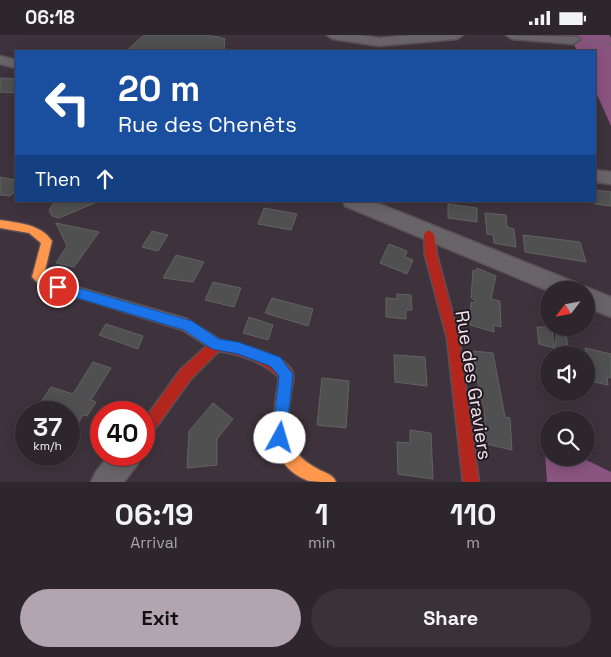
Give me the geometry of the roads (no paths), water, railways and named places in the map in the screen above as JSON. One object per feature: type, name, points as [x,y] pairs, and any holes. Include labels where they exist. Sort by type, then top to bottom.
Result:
[{"type":"street","points":[[333,35],[378,47],[457,35]]},
{"type":"street","points":[[512,35],[572,40]]},
{"type":"street","points":[[0,60],[15,63]]},
{"type":"street","points":[[596,176],[611,178]]},
{"type":"street","points":[[354,202],[546,281]]},
{"type":"street","points":[[0,224],[21,227],[41,233],[47,241],[47,251],[38,268],[38,277],[45,283],[188,325],[217,345],[238,348],[275,362],[286,374],[280,438],[284,451],[288,459],[300,469],[328,482]]},
{"type":"street","name":"Rue des Graviers","points":[[429,234],[431,255],[453,338],[471,482]]},
{"type":"street","points":[[595,301],[611,307]]},
{"type":"street","points":[[155,417],[196,362],[217,345]]},
{"type":"street","points":[[106,482],[118,466]]}]
